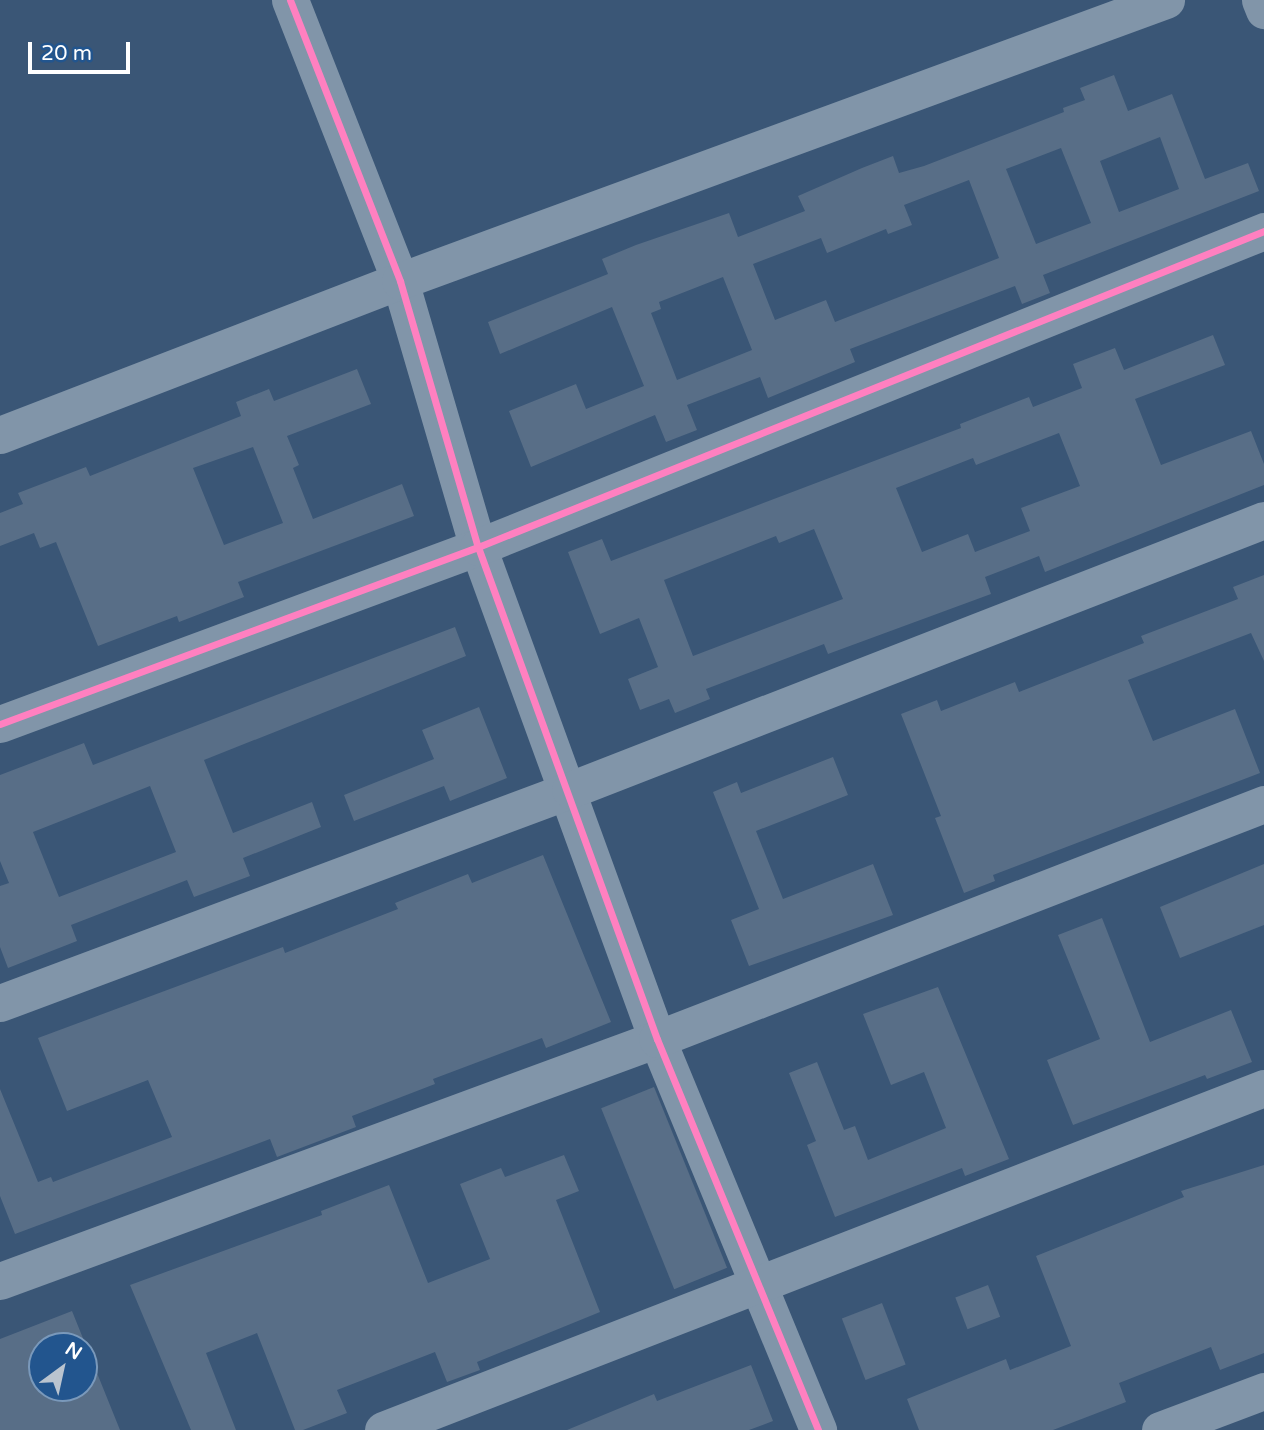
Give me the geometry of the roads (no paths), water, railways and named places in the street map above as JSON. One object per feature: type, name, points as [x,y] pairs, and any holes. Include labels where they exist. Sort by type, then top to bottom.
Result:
[{"type":"street","points":[[0,435],[400,282],[1166,0]]},
{"type":"street","points":[[1260,0],[1264,10]]},
{"type":"street","points":[[296,2],[400,282],[478,547],[570,790],[657,1039],[818,1430]]},
{"type":"street","points":[[0,724],[478,547],[1264,231]]},
{"type":"street","points":[[0,1003],[570,790],[1264,520]]},
{"type":"street","points":[[0,1281],[657,1039],[1264,804]]},
{"type":"street","points":[[383,1430],[760,1286],[1264,1088]]},
{"type":"street","points":[[1160,1430],[1228,1418],[1264,1391]]}]
